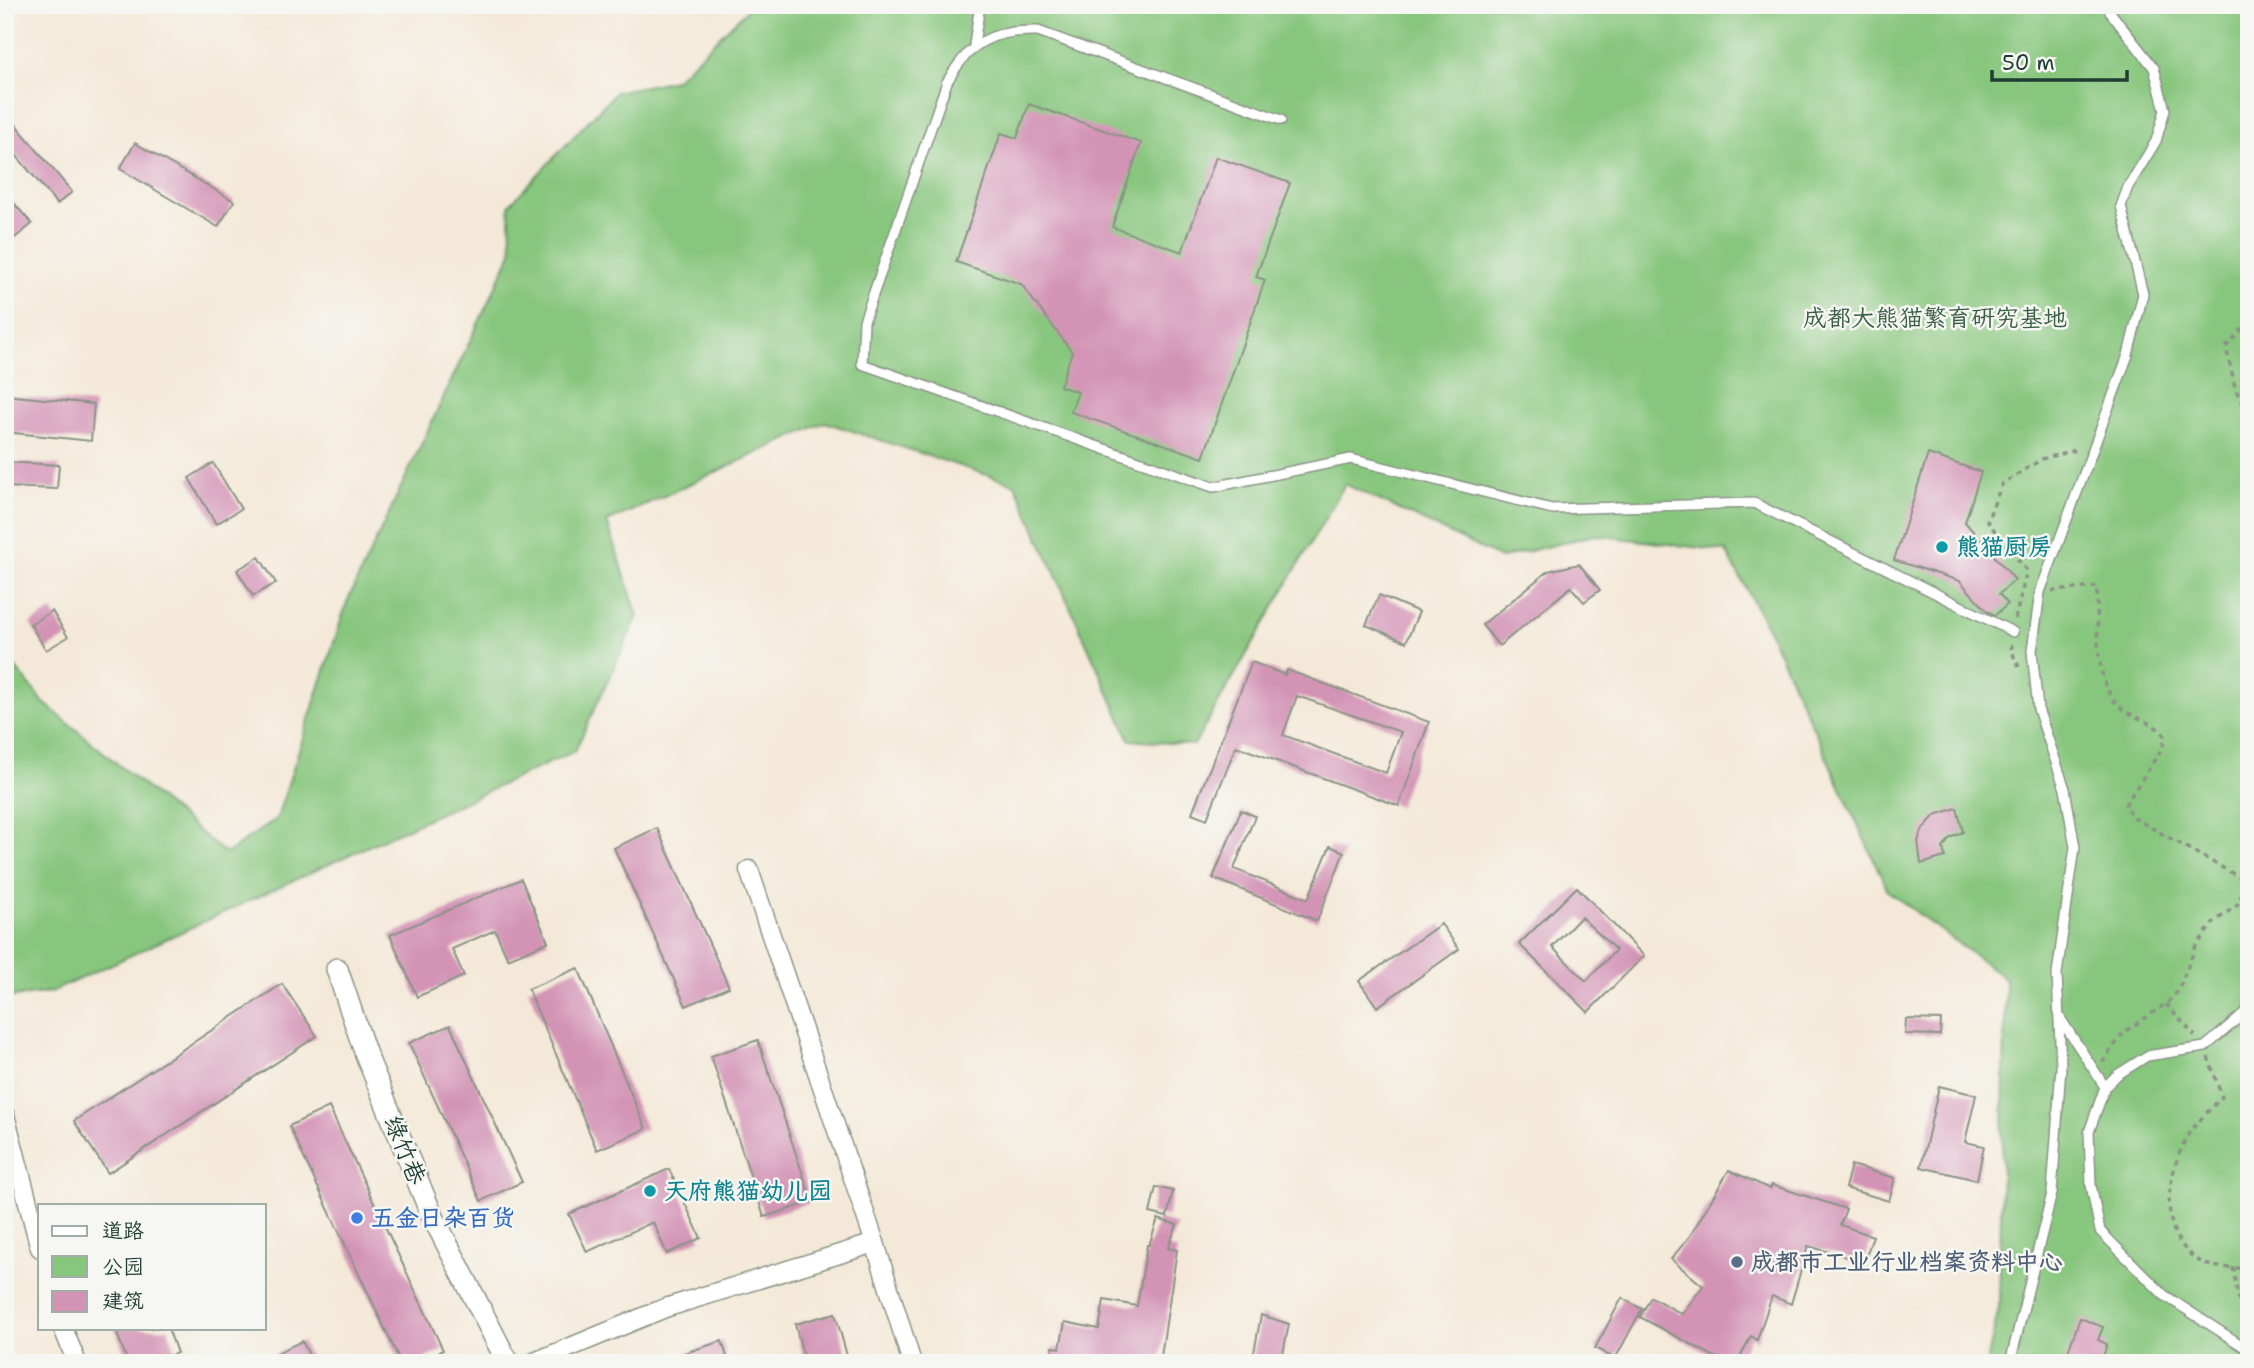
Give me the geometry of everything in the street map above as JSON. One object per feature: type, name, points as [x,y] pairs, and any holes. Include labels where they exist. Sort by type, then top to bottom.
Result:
[{"type":"street","points":[[749,870],[875,1244],[912,1363]]},
{"type":"street","name":"绿竹巷","points":[[337,969],[365,1052],[430,1211],[508,1363]]},
{"type":"street","points":[[5,1115],[38,1240]]},
{"type":"street","points":[[532,1363],[666,1308],[875,1244]]},
{"type":"street","points":[[64,1330],[77,1363]]},
{"type":"lane","points":[[974,44],[979,5]]},
{"type":"lane","points":[[2010,1363],[2052,1193],[2061,1067],[2057,974],[2075,847],[2065,789],[2038,709],[2032,651],[2040,592],[2128,355],[2143,294],[2121,206],[2128,187],[2156,141],[2165,110],[2154,68],[2110,12],[2108,5]]},
{"type":"lane","points":[[1281,120],[1038,31],[1018,30],[974,44],[959,60],[947,82],[864,321],[862,363],[1213,487],[1351,459],[1552,509],[1754,503],[2013,632]]},
{"type":"lane","points":[[2249,1009],[2205,1047],[2147,1056],[2105,1087],[2089,1132],[2091,1185],[2100,1231],[2164,1295],[2249,1350]]},
{"type":"lane","points":[[2060,1018],[2105,1087]]},
{"type":"path","points":[[2249,321],[2226,347],[2235,387],[2249,414]]},
{"type":"path","points":[[2022,674],[2011,650],[2027,571],[1987,521],[2002,484],[2042,459],[2095,444]]},
{"type":"path","points":[[2040,592],[2097,587],[2099,662],[2115,701],[2131,715],[2158,727],[2165,736],[2164,747],[2125,805],[2134,818],[2239,877],[2245,888],[2237,905],[2213,923],[2195,948],[2178,991],[2166,1004],[2124,1032],[2094,1073]]},
{"type":"path","points":[[2166,1004],[2205,1047],[2222,1097],[2188,1135],[2172,1172],[2168,1212],[2178,1244],[2203,1263],[2249,1269]]},
{"type":"path","points":[[2233,1267],[2238,1298],[2249,1315]]},
{"type":"green space","name":"成都大熊猫繁育研究基地","points":[[752,5],[2249,5],[2249,1363],[1987,1363],[1999,1307],[2006,979],[1888,891],[1768,629],[1726,551],[1594,535],[1501,558],[1345,484],[1194,745],[1130,740],[1015,484],[825,422],[607,522],[638,616],[575,751],[51,992],[5,998],[5,654],[44,703],[226,854],[277,818],[347,602],[512,252],[509,205],[616,92],[675,80]]},
{"type":"building","points":[[1029,104],[1141,143],[1112,227],[1182,252],[1216,157],[1290,183],[1256,277],[1265,280],[1203,458],[1071,412],[1078,392],[1060,386],[1072,352],[1021,284],[956,262],[1001,133],[1017,138]]},
{"type":"building","points":[[5,112],[72,192],[57,204],[5,142]]},
{"type":"building","points":[[135,143],[234,201],[218,227],[120,169]]},
{"type":"building","points":[[5,193],[32,224],[5,246]]},
{"type":"building","points":[[5,395],[94,404],[91,441],[5,432]]},
{"type":"building","name":"熊猫厨房","points":[[1928,454],[1981,472],[1965,522],[2015,580],[1999,594],[2008,604],[1995,615],[1987,611],[1960,581],[1894,560]]},
{"type":"building","points":[[5,462],[59,465],[57,489],[5,487]]},
{"type":"building","points":[[213,463],[241,509],[216,524],[189,478]]},
{"type":"building","points":[[259,557],[276,583],[253,596],[237,570]]},
{"type":"building","points":[[1579,564],[1600,590],[1584,602],[1571,587],[1499,646],[1482,625],[1548,571]]},
{"type":"building","points":[[1379,595],[1419,612],[1406,642],[1366,625]]},
{"type":"building","points":[[52,611],[68,637],[46,650],[30,624]]},
{"type":"building","points":[[1252,662],[1285,675],[1287,670],[1429,722],[1399,806],[1236,746],[1207,819],[1192,813]],"holes":[[[1297,696],[1401,732],[1386,773],[1283,735]]]},
{"type":"building","points":[[1957,808],[1963,832],[1950,838],[1943,848],[1945,857],[1921,864],[1918,841],[1923,829],[1935,815]]},
{"type":"building","points":[[1241,810],[1255,816],[1234,869],[1308,899],[1330,846],[1344,852],[1317,921],[1213,878]]},
{"type":"building","points":[[657,828],[729,987],[686,1006],[614,848]]},
{"type":"building","points":[[521,879],[548,942],[508,959],[495,930],[452,949],[464,976],[417,997],[390,935]]},
{"type":"building","points":[[1577,887],[1644,956],[1588,1012],[1519,944]],"holes":[[[1581,917],[1616,950],[1586,981],[1552,947]]]},
{"type":"building","points":[[1441,924],[1459,949],[1377,1007],[1359,981]]},
{"type":"building","points":[[578,968],[646,1129],[597,1150],[528,989]]},
{"type":"building","points":[[282,984],[317,1036],[108,1173],[74,1121]]},
{"type":"building","points":[[1906,1019],[1941,1020],[1940,1035],[1905,1034]]},
{"type":"building","points":[[450,1025],[522,1182],[481,1201],[409,1043]]},
{"type":"building","points":[[758,1040],[812,1202],[764,1217],[711,1056]]},
{"type":"building","points":[[1939,1086],[1976,1095],[1965,1142],[1984,1146],[1977,1180],[1921,1167]]},
{"type":"building","points":[[329,1107],[443,1350],[415,1363],[401,1363],[289,1126]]},
{"type":"building","points":[[1851,1165],[1895,1178],[1889,1201],[1845,1188]]},
{"type":"building","name":"天府熊猫幼儿园","points":[[669,1169],[701,1238],[667,1254],[653,1222],[587,1252],[569,1214]]},
{"type":"building","points":[[1729,1170],[1770,1189],[1772,1185],[1846,1209],[1840,1225],[1873,1236],[1864,1262],[1808,1246],[1791,1304],[1772,1296],[1757,1340],[1751,1336],[1737,1363],[1726,1363],[1640,1317],[1651,1297],[1682,1314],[1703,1286],[1671,1259],[1690,1236]]},
{"type":"building","points":[[1156,1187],[1173,1191],[1167,1217],[1150,1213]]},
{"type":"building","points":[[1158,1219],[1177,1225],[1168,1248],[1177,1250],[1160,1363],[1050,1363],[1053,1347],[1060,1348],[1065,1322],[1099,1329],[1104,1300],[1137,1306],[1147,1245]]},
{"type":"building","points":[[1622,1298],[1642,1309],[1615,1359],[1595,1348]]},
{"type":"building","points":[[835,1313],[849,1363],[805,1363],[795,1324]]},
{"type":"building","points":[[1261,1315],[1289,1324],[1281,1363],[1252,1363]]},
{"type":"building","points":[[2080,1318],[2103,1327],[2098,1340],[2107,1344],[2101,1363],[2064,1363]]},
{"type":"building","points":[[116,1330],[169,1330],[177,1353],[149,1363],[128,1363]]},
{"type":"building","points":[[302,1341],[313,1363],[256,1363]]},
{"type":"building","points":[[722,1341],[729,1363],[664,1363],[663,1360]]},
{"type":"place","name":"熊猫厨房","points":[[1942,547]]},
{"type":"place","name":"天府熊猫幼儿园","points":[[650,1191]]},
{"type":"place","name":"五金日杂百货","points":[[357,1218]]},
{"type":"place","name":"成都市工业行业档案资料中心","points":[[1737,1262]]}]
